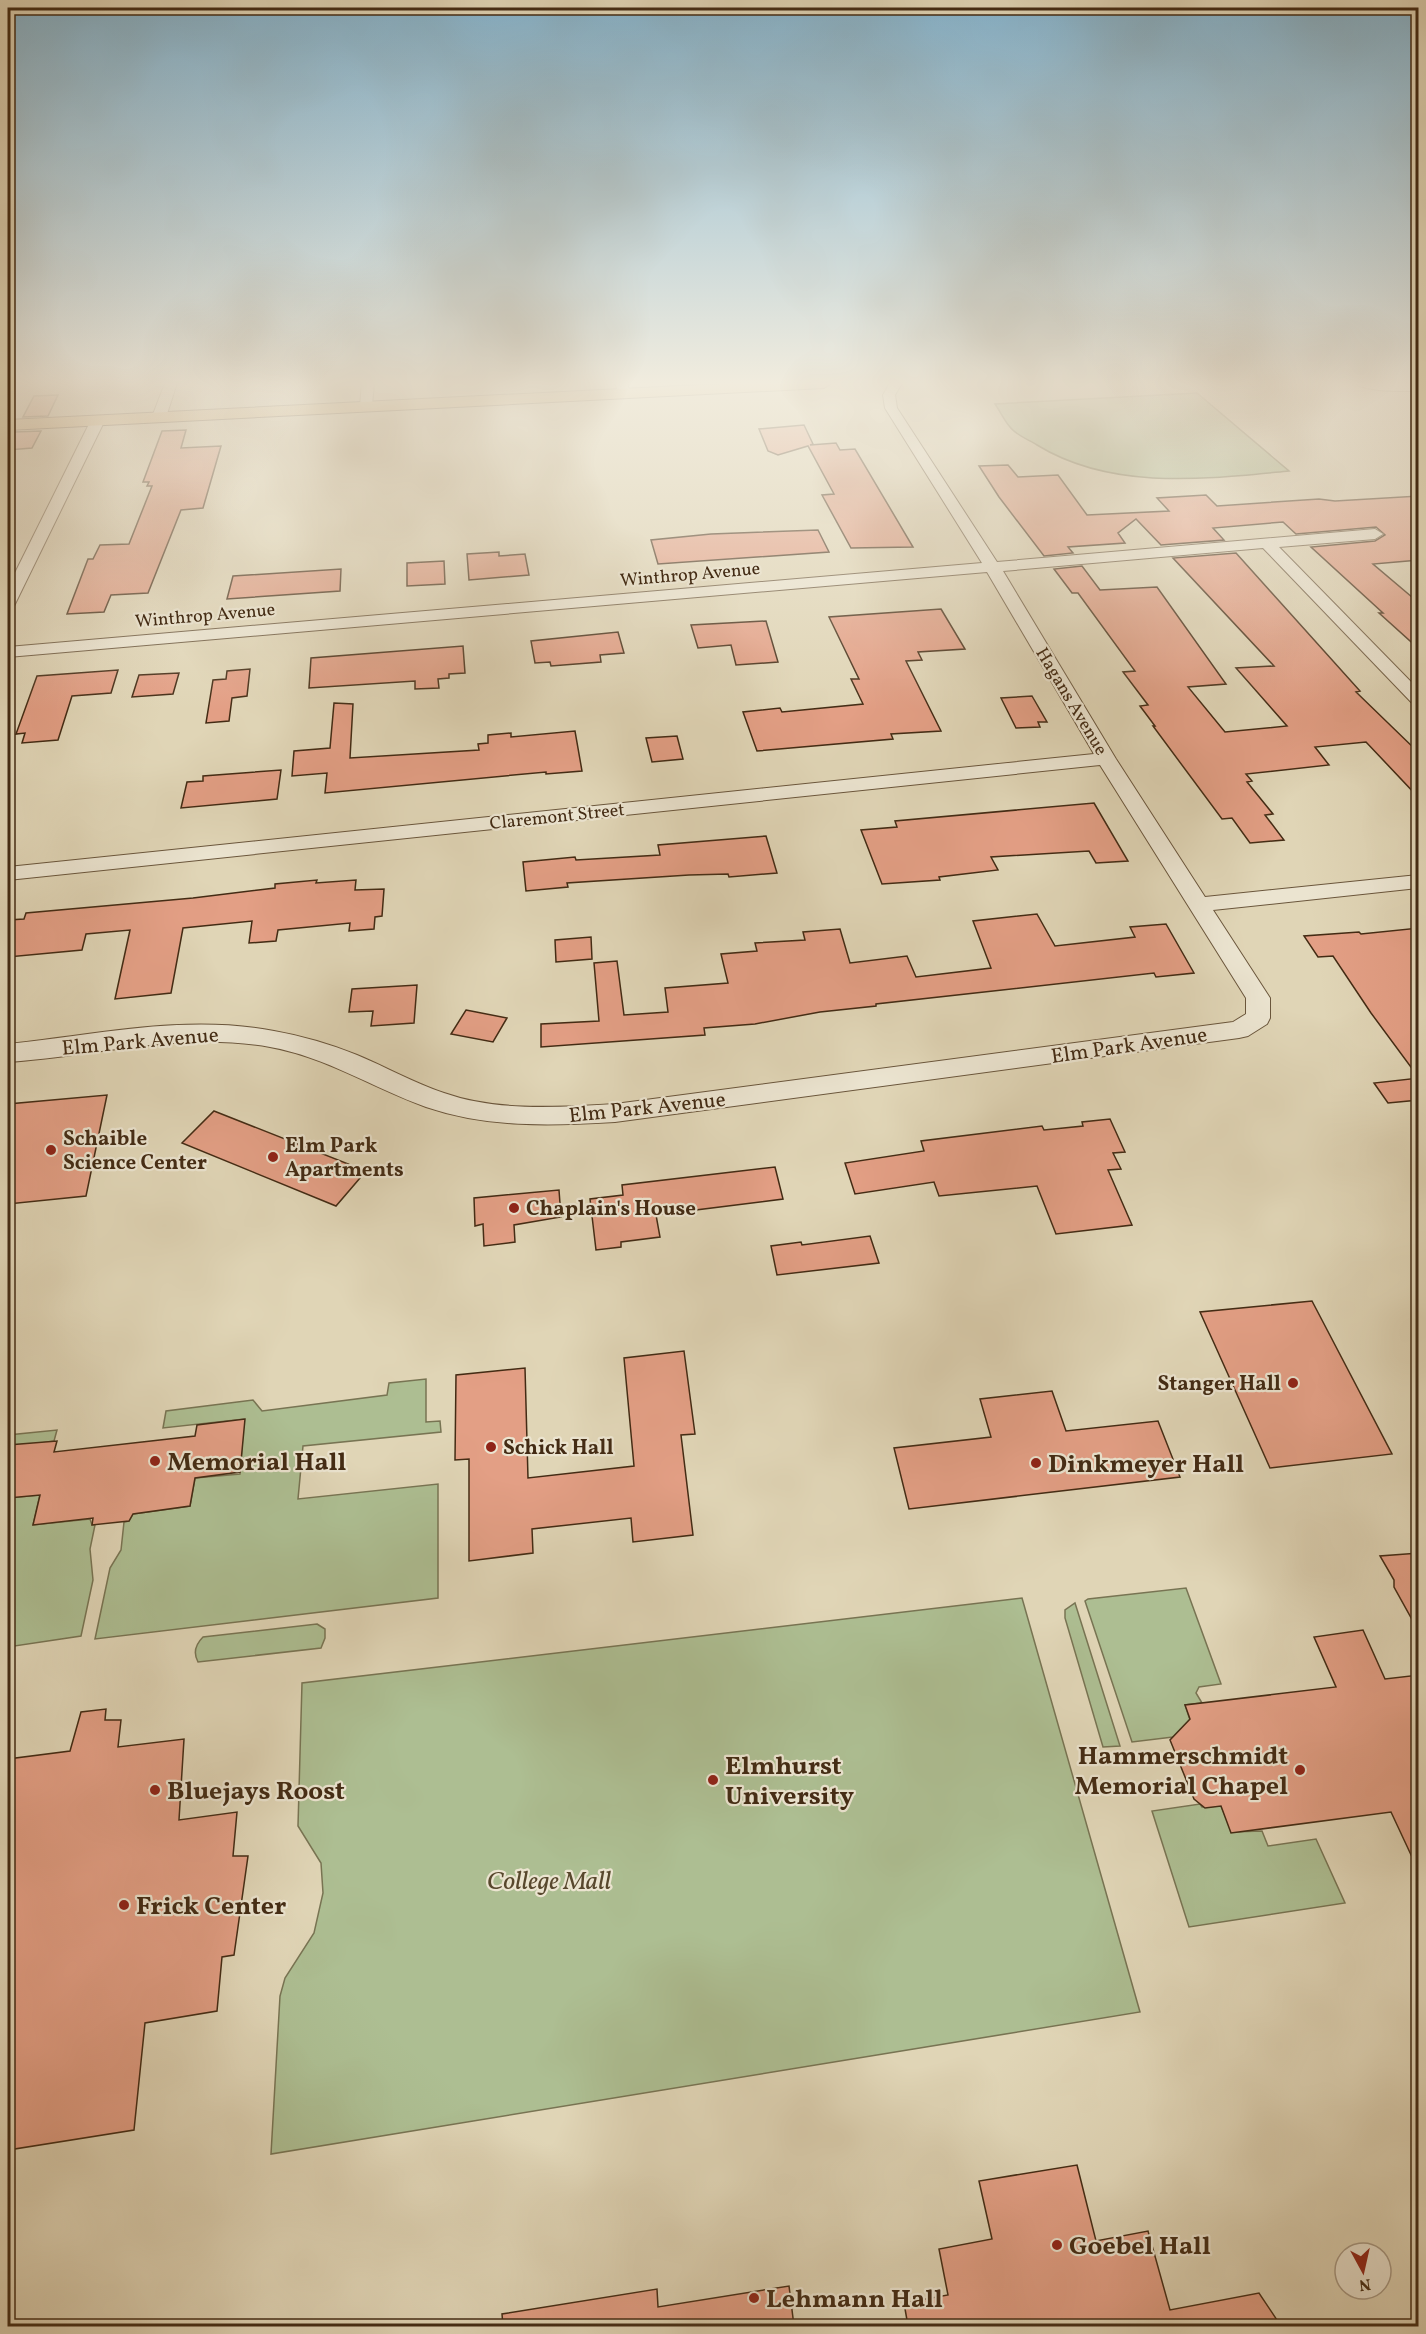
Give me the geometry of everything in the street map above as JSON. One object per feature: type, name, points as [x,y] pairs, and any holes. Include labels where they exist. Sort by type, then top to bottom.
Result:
[{"type":"street","points":[[8,602],[62,492]]},
{"type":"street","name":"Hagans Avenue","points":[[944,492],[993,568],[1106,759],[1258,998],[1258,1018]]},
{"type":"street","name":"Winthrop Avenue","points":[[8,652],[1375,534]]},
{"type":"street","points":[[1267,544],[1419,699]]},
{"type":"street","name":"Claremont Street","points":[[8,874],[1106,759]]},
{"type":"street","points":[[1199,905],[1419,881]]},
{"type":"street","name":"Elm Park Avenue","points":[[8,1053],[171,1034],[201,1032],[237,1034],[298,1044],[325,1052],[409,1090],[464,1108],[490,1113],[569,1116],[626,1112],[1239,1030],[1258,1018]]},
{"type":"green space","points":[[426,1379],[426,1422],[440,1421],[441,1432],[303,1446],[298,1499],[438,1484],[438,1598],[95,1639],[110,1568],[121,1550],[124,1522],[129,1521],[133,1514],[190,1506],[195,1478],[240,1474],[244,1419],[163,1428],[166,1411],[253,1400],[262,1411],[387,1395],[389,1383]]},
{"type":"green space","points":[[57,1430],[54,1441],[8,1448],[8,1435]]},
{"type":"green space","points":[[40,1495],[33,1525],[90,1519],[92,1525],[95,1525],[90,1549],[93,1580],[81,1636],[8,1647],[8,1498]]},
{"type":"green space","points":[[1186,1588],[1221,1684],[1199,1687],[1196,1693],[1202,1703],[1185,1705],[1193,1729],[1173,1737],[1132,1742],[1085,1601]]},
{"type":"green space","name":"College Mall","points":[[1022,1598],[1140,2012],[271,2154],[280,1996],[285,1978],[314,1933],[323,1893],[321,1863],[298,1826],[302,1683]]},
{"type":"green space","points":[[1075,1603],[1120,1746],[1103,1747],[1065,1618],[1065,1610]]},
{"type":"green space","points":[[317,1624],[325,1629],[325,1638],[321,1648],[198,1662],[196,1659],[196,1649],[203,1637]]},
{"type":"green space","points":[[1200,1804],[1202,1807],[1221,1806],[1232,1832],[1262,1831],[1268,1846],[1316,1839],[1345,1903],[1189,1927],[1152,1811]]},
{"type":"building","points":[[150,492],[208,492],[203,508],[181,510],[148,593],[111,595],[104,612],[67,614],[88,559],[93,559],[100,545],[129,544]]},
{"type":"building","points":[[833,492],[880,492],[913,547],[851,548],[822,495],[834,494]]},
{"type":"building","points":[[996,492],[1070,492],[1087,515],[1169,511],[1157,498],[1206,495],[1217,506],[1319,499],[1335,501],[1419,496],[1419,560],[1373,564],[1419,603],[1419,649],[1311,547],[1375,541],[1385,535],[1376,527],[1296,534],[1283,522],[1213,528],[1224,540],[1161,545],[1136,519],[1118,533],[1125,543],[1068,547],[1073,553],[1044,556]]},
{"type":"building","points":[[818,530],[829,552],[658,564],[651,540],[711,534]]},
{"type":"building","points":[[499,552],[499,556],[525,554],[529,575],[469,580],[467,554]]},
{"type":"building","points":[[1236,553],[1360,691],[1356,692],[1419,753],[1419,798],[1366,742],[1315,747],[1329,765],[1246,774],[1252,781],[1247,782],[1273,814],[1265,815],[1284,840],[1250,843],[1232,818],[1222,819],[1153,726],[1155,726],[1140,706],[1148,705],[1123,672],[1135,671],[1078,593],[1072,593],[1054,569],[1082,566],[1100,590],[1157,587],[1226,684],[1188,687],[1225,732],[1287,726],[1236,668],[1274,666],[1173,558]]},
{"type":"building","points":[[444,561],[445,584],[407,586],[407,563]]},
{"type":"building","points":[[341,569],[340,591],[227,599],[233,576]]},
{"type":"building","points":[[941,609],[965,649],[918,652],[922,660],[906,661],[941,731],[891,734],[893,739],[757,751],[743,712],[780,708],[782,712],[863,704],[851,679],[859,679],[829,617]]},
{"type":"building","points":[[766,621],[778,662],[736,665],[731,645],[698,648],[691,625]]},
{"type":"building","points":[[618,632],[624,653],[600,655],[601,662],[551,666],[550,662],[535,663],[531,641]]},
{"type":"building","points":[[463,646],[465,673],[449,674],[449,678],[438,679],[439,688],[415,689],[415,681],[309,688],[311,658]]},
{"type":"building","points":[[250,669],[247,696],[232,698],[229,721],[206,723],[213,680],[226,679],[227,671]]},
{"type":"building","points":[[118,670],[111,693],[72,696],[58,740],[22,743],[25,733],[16,734],[37,676]]},
{"type":"building","points":[[179,673],[173,694],[132,697],[139,675]]},
{"type":"building","points":[[1032,696],[1047,722],[1038,722],[1040,727],[1016,728],[1001,698]]},
{"type":"building","points":[[334,703],[353,704],[350,758],[479,750],[478,744],[488,743],[488,735],[511,733],[511,737],[575,731],[582,771],[546,774],[546,772],[325,793],[327,773],[292,776],[294,751],[330,748]]},
{"type":"building","points":[[677,736],[683,759],[652,762],[646,738]]},
{"type":"building","points":[[281,770],[277,799],[181,808],[187,782],[203,781],[203,776]]},
{"type":"building","points":[[1094,803],[1128,861],[1096,863],[1089,851],[991,857],[998,870],[939,877],[940,880],[882,884],[861,830],[897,827],[895,821]]},
{"type":"building","points":[[766,836],[777,873],[729,877],[728,874],[689,875],[567,883],[568,887],[526,891],[523,862],[575,857],[576,860],[660,855],[658,845]]},
{"type":"building","points":[[317,880],[316,883],[356,880],[355,890],[384,889],[382,916],[375,917],[374,929],[349,931],[350,923],[278,930],[276,941],[249,943],[252,921],[183,928],[171,993],[115,999],[130,930],[86,934],[82,950],[8,957],[8,920],[24,919],[26,913],[193,898],[275,888],[275,884]]},
{"type":"building","points":[[1037,914],[1055,946],[1135,937],[1130,927],[1166,924],[1194,973],[1156,977],[1154,973],[876,1004],[876,1006],[820,1012],[755,1024],[704,1028],[705,1035],[541,1047],[541,1024],[599,1021],[594,963],[617,961],[624,1015],[668,1012],[665,988],[728,983],[721,954],[757,951],[755,943],[805,940],[803,932],[840,929],[850,963],[907,956],[916,977],[991,968],[973,921]]},
{"type":"building","points":[[1419,928],[1419,1078],[1333,956],[1318,957],[1304,936],[1359,932],[1361,934]]},
{"type":"building","points":[[591,937],[592,959],[556,962],[555,940]]},
{"type":"building","points":[[417,985],[414,1023],[371,1026],[373,1011],[349,1012],[352,989]]},
{"type":"building","points":[[466,1010],[507,1018],[493,1042],[451,1034]]},
{"type":"building","points":[[1419,1078],[1419,1100],[1388,1103],[1374,1083]]},
{"type":"building","name":"Schaible Science Center","points":[[107,1095],[86,1196],[8,1204],[8,1104]]},
{"type":"building","name":"Elm Park Apartments","points":[[214,1111],[366,1171],[336,1206],[182,1143]]},
{"type":"building","points":[[1110,1119],[1125,1152],[1113,1153],[1121,1169],[1108,1170],[1132,1225],[1056,1234],[1037,1186],[939,1196],[934,1182],[855,1194],[845,1163],[924,1151],[921,1141],[1042,1126],[1044,1130],[1083,1126],[1082,1122]]},
{"type":"building","points":[[775,1167],[783,1199],[656,1215],[660,1237],[621,1242],[621,1247],[596,1250],[590,1199],[623,1195],[622,1185]]},
{"type":"building","name":"Chaplain's House","points":[[559,1190],[561,1217],[514,1225],[515,1242],[484,1246],[483,1224],[475,1226],[474,1198]]},
{"type":"building","points":[[870,1236],[879,1263],[777,1275],[771,1246],[801,1242],[802,1245]]},
{"type":"building","name":"Stanger Hall","points":[[1312,1301],[1392,1454],[1270,1468],[1200,1312]]},
{"type":"building","name":"Schick Hall","points":[[684,1351],[695,1434],[681,1435],[693,1535],[633,1542],[631,1518],[532,1529],[533,1553],[469,1561],[469,1459],[455,1460],[456,1375],[525,1368],[528,1478],[634,1466],[624,1358]]},
{"type":"building","name":"Dinkmeyer Hall","points":[[1052,1391],[1066,1431],[1158,1421],[1180,1477],[909,1509],[894,1448],[991,1437],[980,1399]]},
{"type":"building","name":"Memorial Hall","points":[[245,1419],[240,1472],[195,1478],[190,1506],[133,1514],[129,1521],[92,1525],[93,1518],[33,1525],[40,1495],[8,1498],[8,1445],[57,1441],[54,1452],[195,1436],[197,1425]]},
{"type":"building","points":[[1419,1553],[1419,1632],[1380,1556]]},
{"type":"building","name":"Hammerschmidt Memorial Chapel","points":[[1363,1630],[1385,1679],[1419,1675],[1419,1872],[1391,1812],[1231,1833],[1221,1806],[1205,1808],[1194,1799],[1170,1740],[1190,1719],[1185,1705],[1336,1687],[1314,1637]]},
{"type":"building","name":"Frick Center","points":[[106,1709],[105,1720],[121,1720],[118,1747],[184,1739],[179,1820],[237,1812],[233,1856],[248,1856],[234,1955],[222,1957],[217,2011],[145,2023],[134,2130],[8,2150],[8,1759],[70,1751],[81,1712]]},
{"type":"building","name":"Goebel Hall","points":[[1077,2165],[1096,2241],[1148,2231],[1170,2310],[1259,2293],[1281,2326],[908,2326],[904,2303],[948,2295],[939,2249],[992,2239],[979,2181]]},
{"type":"building","name":"Lehmann Hall","points":[[789,2286],[794,2326],[503,2326],[502,2314],[657,2289],[658,2307]]},
{"type":"place","name":"Schaible Science Center","points":[[51,1150]]},
{"type":"place","name":"Elm Park Apartments","points":[[273,1157]]},
{"type":"place","name":"Chaplain's House","points":[[514,1208]]},
{"type":"place","name":"Stanger Hall","points":[[1293,1383]]},
{"type":"place","name":"Schick Hall","points":[[491,1447]]},
{"type":"place","name":"Memorial Hall","points":[[155,1461]]},
{"type":"place","name":"Dinkmeyer Hall","points":[[1036,1463]]},
{"type":"place","name":"Hammerschmidt Memorial Chapel","points":[[1300,1770]]},
{"type":"place","name":"Elmhurst University","points":[[713,1780]]},
{"type":"place","name":"Bluejays Roost","points":[[155,1790]]},
{"type":"place","name":"Frick Center","points":[[124,1905]]},
{"type":"place","name":"Goebel Hall","points":[[1057,2245]]},
{"type":"place","name":"Lehmann Hall","points":[[754,2298]]}]
